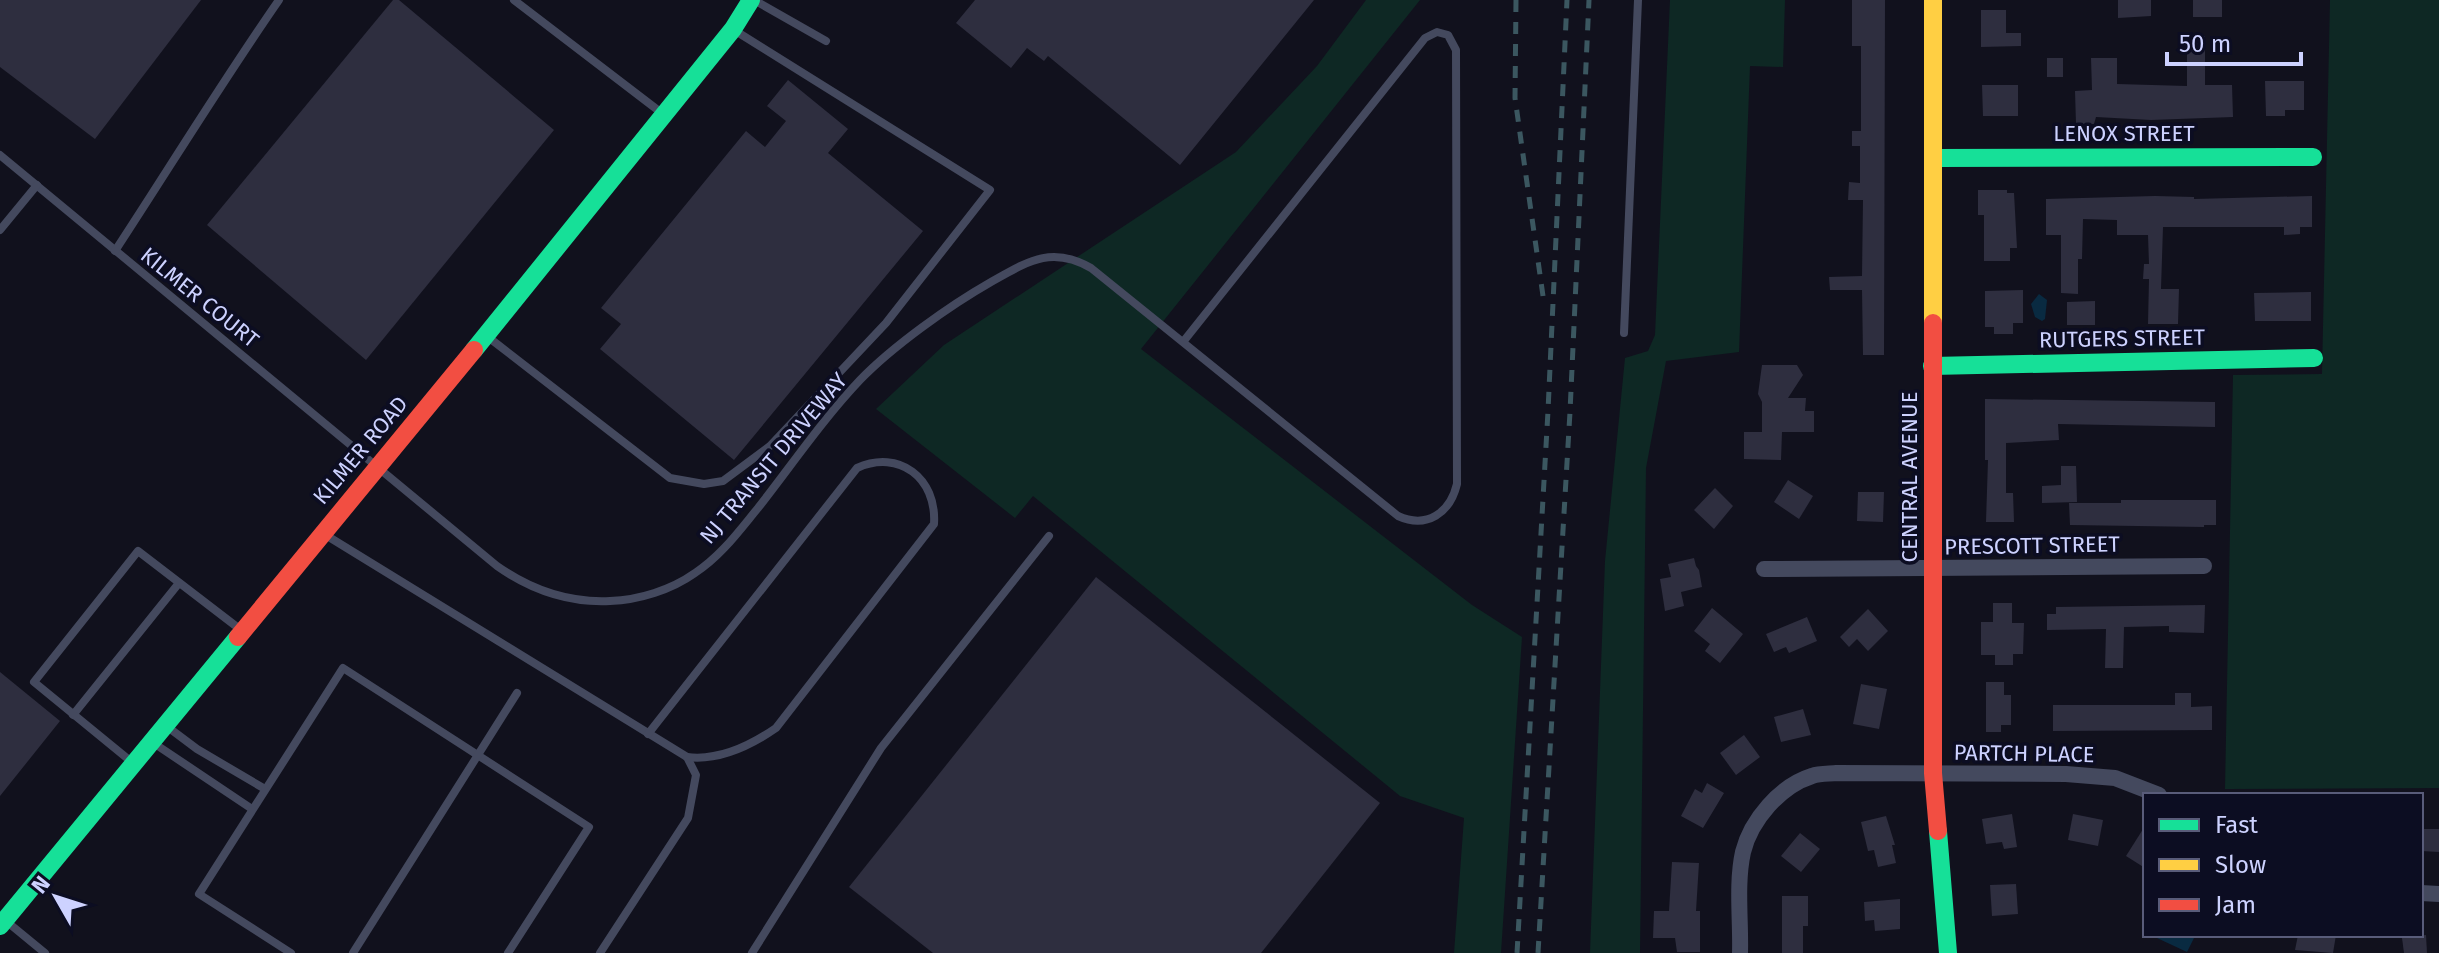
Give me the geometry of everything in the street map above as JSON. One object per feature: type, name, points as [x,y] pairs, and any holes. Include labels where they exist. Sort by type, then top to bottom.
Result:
[{"type":"street","name":"KILMER ROAD","points":[[2,923],[486,335],[733,29],[752,0]]},
{"type":"street","name":"CENTRAL AVENUE","points":[[1933,0],[1933,773],[1948,953]]},
{"type":"street","name":"LENOX STREET","points":[[1935,158],[2313,157]]},
{"type":"street","name":"RUTGERS STREET","points":[[1932,366],[2314,358]]},
{"type":"street","name":"PRESCOTT STREET","points":[[1764,569],[2204,566]]},
{"type":"street","name":"PARTCH PLACE","points":[[1740,953],[1743,852],[1753,826],[1770,804],[1813,775],[2066,774],[2115,778],[2154,793]]},
{"type":"lane","points":[[115,251],[233,66],[279,0]]},
{"type":"lane","points":[[514,0],[664,115]]},
{"type":"lane","points":[[752,0],[826,41]]},
{"type":"lane","points":[[1624,333],[1638,0]]},
{"type":"lane","points":[[486,335],[670,478],[704,484],[723,481],[770,446],[886,323],[990,190],[733,29]]},
{"type":"lane","name":"NJ TRANSIT DRIVEWAY","points":[[378,467],[512,576],[547,592],[571,599],[620,601],[668,588],[695,574],[732,541],[861,379],[950,307],[1021,265],[1051,256],[1079,261],[1091,268],[1398,516],[1410,521],[1422,520],[1446,509],[1454,497],[1457,484],[1456,50],[1448,35],[1437,32],[1425,38],[1183,342]]},
{"type":"lane","name":"KILMER COURT","points":[[0,155],[378,467]]},
{"type":"lane","points":[[0,230],[37,185]]},
{"type":"lane","points":[[322,533],[648,734],[687,757],[705,759],[724,755],[759,740],[776,728],[934,524],[935,507],[922,479],[905,467],[889,462],[871,462],[857,468],[648,734]]},
{"type":"lane","points":[[752,953],[881,748],[1049,536]]},
{"type":"lane","points":[[133,763],[34,682],[138,551],[241,631]]},
{"type":"lane","points":[[73,715],[179,583]]},
{"type":"lane","points":[[291,953],[199,894],[343,668],[589,827],[508,953]]},
{"type":"lane","points":[[353,953],[517,693]]},
{"type":"lane","points":[[165,725],[197,749],[265,789]]},
{"type":"lane","points":[[152,741],[252,809]]},
{"type":"lane","points":[[600,953],[688,818],[696,775],[687,757]]},
{"type":"lane","points":[[2,923],[45,953]]},
{"type":"green space","points":[[1366,0],[1420,0],[1141,349],[1472,605],[1522,637],[1501,953],[1454,953],[1464,818],[1400,796],[1033,496],[1015,518],[876,409],[944,345],[1236,152],[1317,66]]},
{"type":"green space","points":[[1670,0],[1785,0],[1783,67],[1750,66],[1739,352],[1666,361],[1646,468],[1640,953],[1590,953],[1605,561],[1625,358],[1648,351],[1655,335]]},
{"type":"green space","points":[[2330,0],[2439,0],[2439,788],[2225,789],[2233,375],[2322,374]]},
{"type":"water","points":[[2039,294],[2047,300],[2045,319],[2042,321],[2035,317],[2031,304]]},
{"type":"water","points":[[2158,937],[2194,937],[2187,952]]},
{"type":"building","points":[[0,0],[201,0],[95,139],[0,67]]},
{"type":"building","points":[[393,0],[399,0],[554,130],[366,360],[207,225]]},
{"type":"building","points":[[975,0],[1314,0],[1180,165],[1048,56],[1044,61],[1027,48],[1011,68],[956,23]]},
{"type":"building","points":[[1852,0],[1885,0],[1884,355],[1863,355],[1862,290],[1830,290],[1829,277],[1862,276],[1863,200],[1848,200],[1849,182],[1860,183],[1860,146],[1852,146],[1852,131],[1861,131],[1861,46],[1852,46]]},
{"type":"building","points":[[2118,0],[2151,0],[2151,16],[2118,18]]},
{"type":"building","points":[[2193,0],[2222,0],[2222,17],[2193,17]]},
{"type":"building","points":[[1981,10],[2006,10],[2006,33],[2021,33],[2021,46],[1981,47]]},
{"type":"building","points":[[2187,36],[2205,36],[2205,85],[2232,85],[2233,117],[2151,120],[2096,117],[2094,124],[2076,124],[2075,91],[2092,90],[2091,58],[2117,58],[2117,84],[2187,86]]},
{"type":"building","points":[[2047,58],[2063,58],[2063,77],[2047,77]]},
{"type":"building","points":[[788,80],[848,129],[828,153],[923,231],[734,460],[600,349],[621,324],[601,308],[746,131],[765,147],[786,121],[767,106]]},
{"type":"building","points":[[2265,81],[2304,81],[2304,110],[2285,110],[2285,116],[2266,116]]},
{"type":"building","points":[[1982,85],[2018,85],[2018,116],[1983,116]]},
{"type":"building","points":[[1978,190],[2007,190],[2007,193],[2014,193],[2017,248],[2010,248],[2010,261],[1984,261],[1984,215],[1978,215]]},
{"type":"building","points":[[2155,196],[2194,199],[2312,196],[2312,227],[2300,227],[2300,234],[2284,235],[2284,227],[2163,227],[2161,289],[2179,289],[2178,324],[2148,324],[2149,279],[2143,279],[2144,264],[2149,264],[2148,235],[2117,235],[2117,220],[2083,219],[2078,294],[2061,293],[2061,235],[2046,235],[2046,199]]},
{"type":"building","points":[[2023,290],[2023,323],[2013,323],[2013,334],[1994,334],[1994,327],[1985,327],[1985,291]]},
{"type":"building","points":[[2311,292],[2311,321],[2255,321],[2254,293]]},
{"type":"building","points":[[2095,301],[2095,325],[2067,325],[2067,302]]},
{"type":"building","points":[[1762,365],[1797,365],[1803,375],[1788,398],[1806,398],[1805,411],[1814,411],[1814,432],[1782,432],[1781,460],[1744,459],[1744,432],[1762,432],[1762,402],[1758,394]]},
{"type":"building","points":[[1985,399],[2215,402],[2215,427],[2058,424],[2059,440],[2006,443],[2006,493],[2013,493],[2014,522],[1986,522],[1988,460],[1985,460]]},
{"type":"building","points":[[2061,466],[2076,466],[2077,502],[2042,503],[2042,486],[2061,485]]},
{"type":"building","points":[[1788,480],[1813,496],[1799,519],[1774,502]]},
{"type":"building","points":[[1715,488],[1733,506],[1714,529],[1694,510]]},
{"type":"building","points":[[1858,492],[1884,492],[1883,522],[1857,521]]},
{"type":"building","points":[[2121,500],[2216,500],[2216,525],[2070,525],[2069,503],[2121,503]]},
{"type":"building","points":[[1694,558],[1702,587],[1681,592],[1684,606],[1665,611],[1660,579],[1671,577],[1668,564]]},
{"type":"building","points":[[1096,577],[1380,803],[1261,953],[933,953],[849,887]]},
{"type":"building","points":[[1993,603],[2012,603],[2012,623],[2024,623],[2023,654],[2013,654],[2013,665],[1995,665],[1995,655],[1981,655],[1981,622],[1993,622]]},
{"type":"building","points":[[2205,605],[2204,633],[2169,632],[2169,626],[2124,627],[2123,668],[2105,668],[2106,629],[2047,630],[2047,614],[2056,614],[2056,607]]},
{"type":"building","points":[[1712,608],[1743,634],[1720,663],[1705,651],[1710,644],[1694,631]]},
{"type":"building","points":[[1868,609],[1888,631],[1868,651],[1857,639],[1849,647],[1840,637]]},
{"type":"building","points":[[1807,617],[1817,641],[1789,653],[1786,647],[1774,652],[1766,634]]},
{"type":"building","points":[[0,672],[60,721],[0,796]]},
{"type":"building","points":[[1986,682],[2004,682],[2004,695],[2011,695],[2011,725],[2001,725],[2001,732],[1986,732]]},
{"type":"building","points":[[1861,684],[1887,689],[1879,729],[1853,724]]},
{"type":"building","points":[[2175,693],[2191,693],[2191,707],[2212,706],[2212,730],[2053,731],[2053,705],[2175,705]]},
{"type":"building","points":[[1803,709],[1811,735],[1781,742],[1774,717]]},
{"type":"building","points":[[1744,735],[1760,757],[1736,775],[1720,753]]},
{"type":"building","points":[[1707,783],[1724,793],[1703,828],[1681,816],[1695,789],[1702,793]]},
{"type":"building","points":[[2012,814],[2017,847],[2004,849],[2002,842],[1986,844],[1982,819]]},
{"type":"building","points":[[2073,814],[2103,820],[2098,846],[2068,840]]},
{"type":"building","points":[[1886,816],[1895,845],[1892,845],[1896,863],[1878,867],[1874,850],[1868,851],[1861,822]]},
{"type":"building","points":[[2143,829],[2143,867],[2126,856]]},
{"type":"building","points":[[2423,829],[2439,829],[2439,852],[2423,851]]},
{"type":"building","points":[[1800,833],[1820,849],[1801,872],[1781,856]]},
{"type":"building","points":[[1672,862],[1699,863],[1696,911],[1700,911],[1700,952],[1677,952],[1675,938],[1653,938],[1654,911],[1669,911]]},
{"type":"building","points":[[2016,884],[2018,914],[1992,916],[1990,885]]},
{"type":"building","points":[[1782,896],[1808,896],[1808,926],[1803,926],[1803,953],[1782,953]]},
{"type":"building","points":[[1900,899],[1900,929],[1875,931],[1874,920],[1865,921],[1864,902]]},
{"type":"building","points":[[2426,935],[2427,953],[2404,953],[2402,938]]},
{"type":"building","points":[[2298,937],[2336,937],[2333,953],[2295,950]]},
{"type":"railway","points":[[1516,0],[1515,98],[1544,303]]},
{"type":"railway","points":[[1517,953],[1548,411],[1567,0]]},
{"type":"railway","points":[[1538,953],[1570,412],[1589,0]]},
{"type":"traffic: fast","points":[[474,350],[733,29],[751,0]]},
{"type":"traffic: fast","points":[[1935,158],[2313,157]]},
{"type":"traffic: fast","points":[[1932,366],[2314,358]]},
{"type":"traffic: fast","points":[[0,926],[238,637]]},
{"type":"traffic: fast","points":[[1938,831],[1948,953]]},
{"type":"traffic: slow","points":[[1933,0],[1933,323]]},
{"type":"traffic: jam","points":[[1933,323],[1933,773],[1938,831]]},
{"type":"traffic: jam","points":[[238,637],[474,350]]}]
